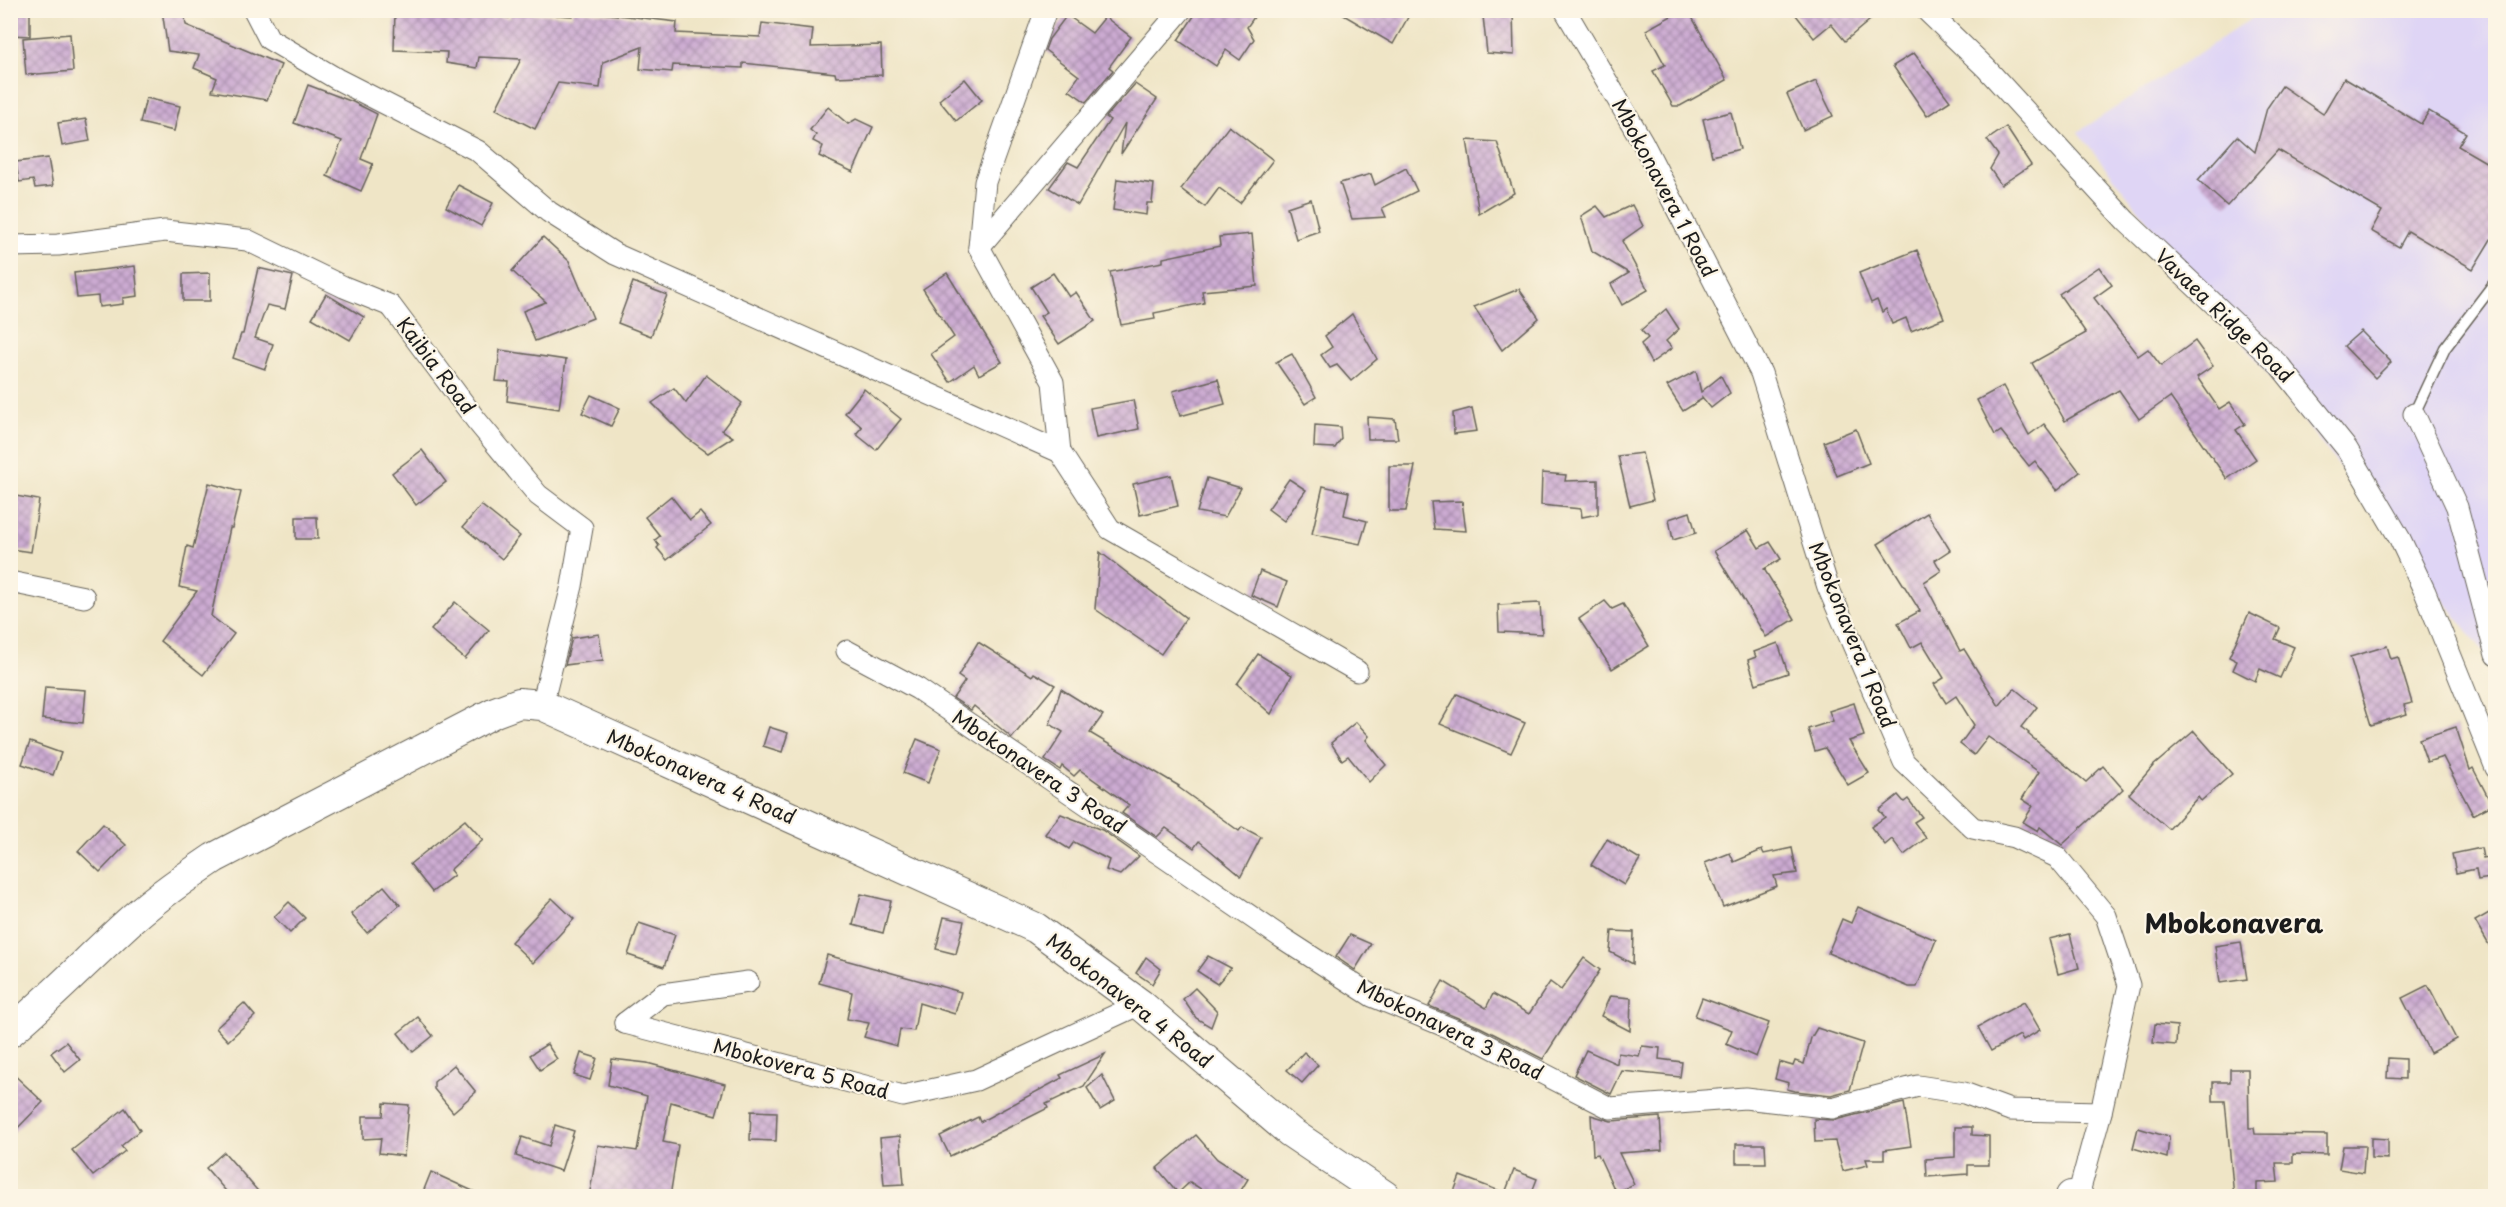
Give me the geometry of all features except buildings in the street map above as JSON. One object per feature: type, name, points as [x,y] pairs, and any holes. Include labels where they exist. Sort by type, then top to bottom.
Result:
[{"type":"street","points":[[254,10],[269,39],[338,79],[478,151],[549,212],[615,254],[1060,452]]},
{"type":"street","points":[[1046,10],[985,182],[979,247],[1053,382],[1060,452],[1110,529],[1357,671]]},
{"type":"street","points":[[979,247],[1181,10]]},
{"type":"street","name":"Mbokonavera 1 Road","points":[[1565,10],[1642,141],[1761,373],[1828,587],[1904,762],[1973,828],[2014,837],[2057,857],[2106,916],[2129,985],[2101,1112],[2078,1196]]},
{"type":"street","name":"Vavaea Ridge Road","points":[[1926,10],[1986,68],[2126,221],[2280,366],[2347,449],[2400,539],[2425,592],[2496,768]]},
{"type":"street","name":"Kaibia Road","points":[[10,246],[58,245],[165,231],[248,240],[344,287],[391,306],[476,420],[538,495],[582,528],[572,586],[542,705]]},
{"type":"street","points":[[2414,414],[2457,507],[2496,655]]},
{"type":"street","points":[[10,582],[84,597]]},
{"type":"street","name":"Mbokonavera 3 Road","points":[[848,651],[918,689],[1281,937],[1372,996],[1474,1038],[1610,1108],[1744,1098],[1832,1108],[1918,1086],[1964,1093],[2010,1110],[2101,1112]]},
{"type":"street","name":"Mbokonavera 4 Road","points":[[10,1032],[53,996],[133,918],[173,886],[214,858],[495,712],[519,703],[542,705],[1036,928],[1140,1004],[1290,1132],[1385,1197]]},
{"type":"street","name":"Mbokovera 5 Road","points":[[748,982],[663,994],[625,1023],[903,1096],[976,1080],[1140,1004]]},
{"type":"street","points":[[2071,1197],[2078,1196]]},
{"type":"lane","points":[[2414,414],[2445,348],[2496,281]]},
{"type":"shaded area","points":[[2263,11],[2495,11],[2495,666],[2078,132]]},
{"type":"district","name":"Mbokonavera","points":[[2234,924]]}]
